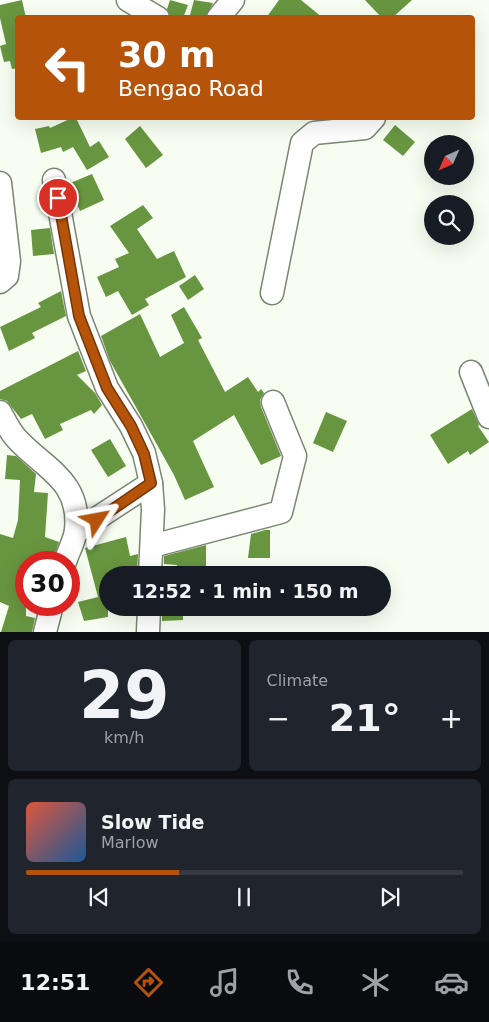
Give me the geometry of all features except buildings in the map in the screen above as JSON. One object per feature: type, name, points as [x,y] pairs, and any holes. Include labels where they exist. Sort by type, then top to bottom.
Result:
[{"type":"street","points":[[128,0],[153,15]]},
{"type":"street","points":[[220,15],[233,0]]},
{"type":"street","points":[[272,293],[302,143],[314,133],[365,128],[372,120]]},
{"type":"street","points":[[54,180],[79,316],[107,388],[131,426],[144,454],[151,483],[153,509],[151,566]]},
{"type":"street","points":[[0,183],[10,261],[7,276],[0,282]]},
{"type":"street","points":[[471,372],[489,418]]},
{"type":"street","points":[[152,546],[281,512],[295,456],[273,402]]},
{"type":"street","points":[[0,412],[17,439],[39,458],[71,491],[76,504],[76,532],[69,551]]},
{"type":"street","points":[[76,532],[151,483]]},
{"type":"street","points":[[45,632],[49,616]]},
{"type":"street","points":[[148,632],[149,616]]},
{"type":"route","points":[[58,198],[79,316],[107,388],[131,426],[144,454],[151,483],[97,520]]}]
